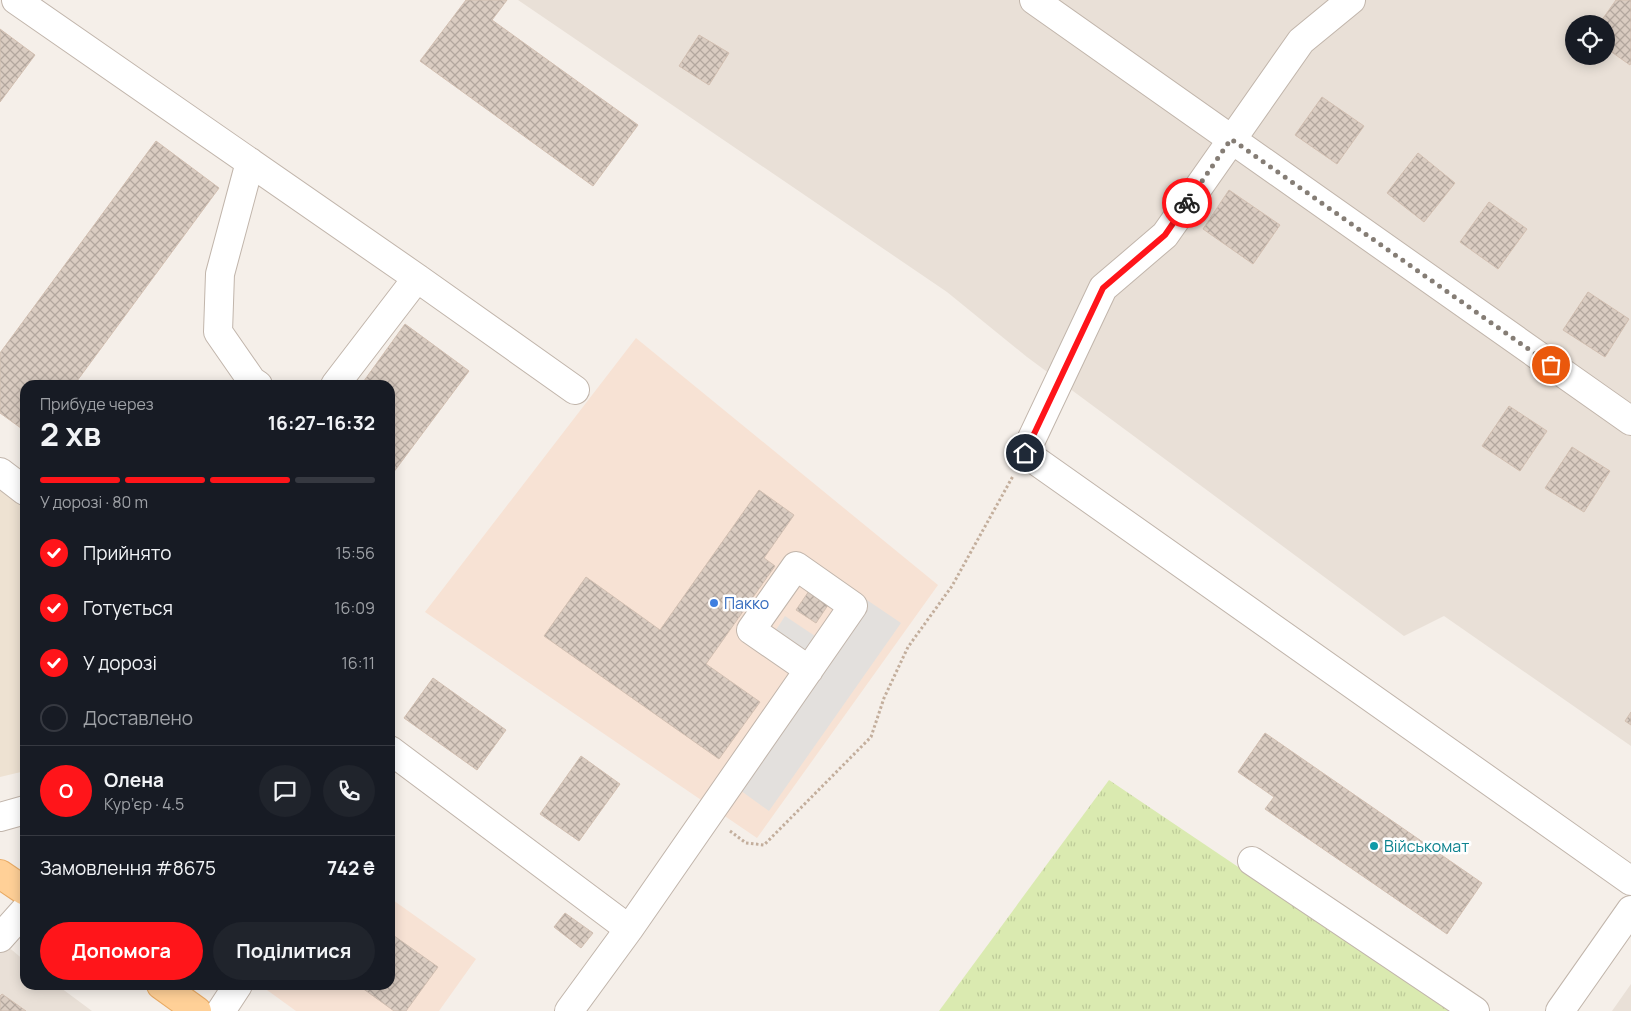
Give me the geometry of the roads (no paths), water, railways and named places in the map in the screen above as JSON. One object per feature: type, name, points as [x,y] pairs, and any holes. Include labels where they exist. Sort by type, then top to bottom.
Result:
[{"type":"main road","points":[[0,874],[20,888]]},
{"type":"main road","points":[[171,990],[197,1011]]},
{"type":"street","points":[[16,0],[576,390]]},
{"type":"street","points":[[1034,0],[1631,421]]},
{"type":"street","points":[[1351,0],[1300,41],[1165,235],[1103,288],[1025,453],[1631,881]]},
{"type":"street","points":[[250,162],[220,274],[218,332],[251,380]]},
{"type":"street","points":[[339,380],[416,278]]},
{"type":"street","points":[[0,472],[20,487]]},
{"type":"street","points":[[569,1011],[629,929],[809,670]]},
{"type":"street","points":[[395,758],[629,929]]},
{"type":"street","points":[[0,817],[20,811]]},
{"type":"street","points":[[1252,861],[1475,1011]]},
{"type":"street","points":[[1560,1011],[1631,910]]},
{"type":"street","points":[[0,938],[20,916]]},
{"type":"street","points":[[221,1011],[235,990]]},
{"type":"place","name":"Пакко","points":[[714,603]]},
{"type":"place","name":"Військомат","points":[[1374,846]]}]
